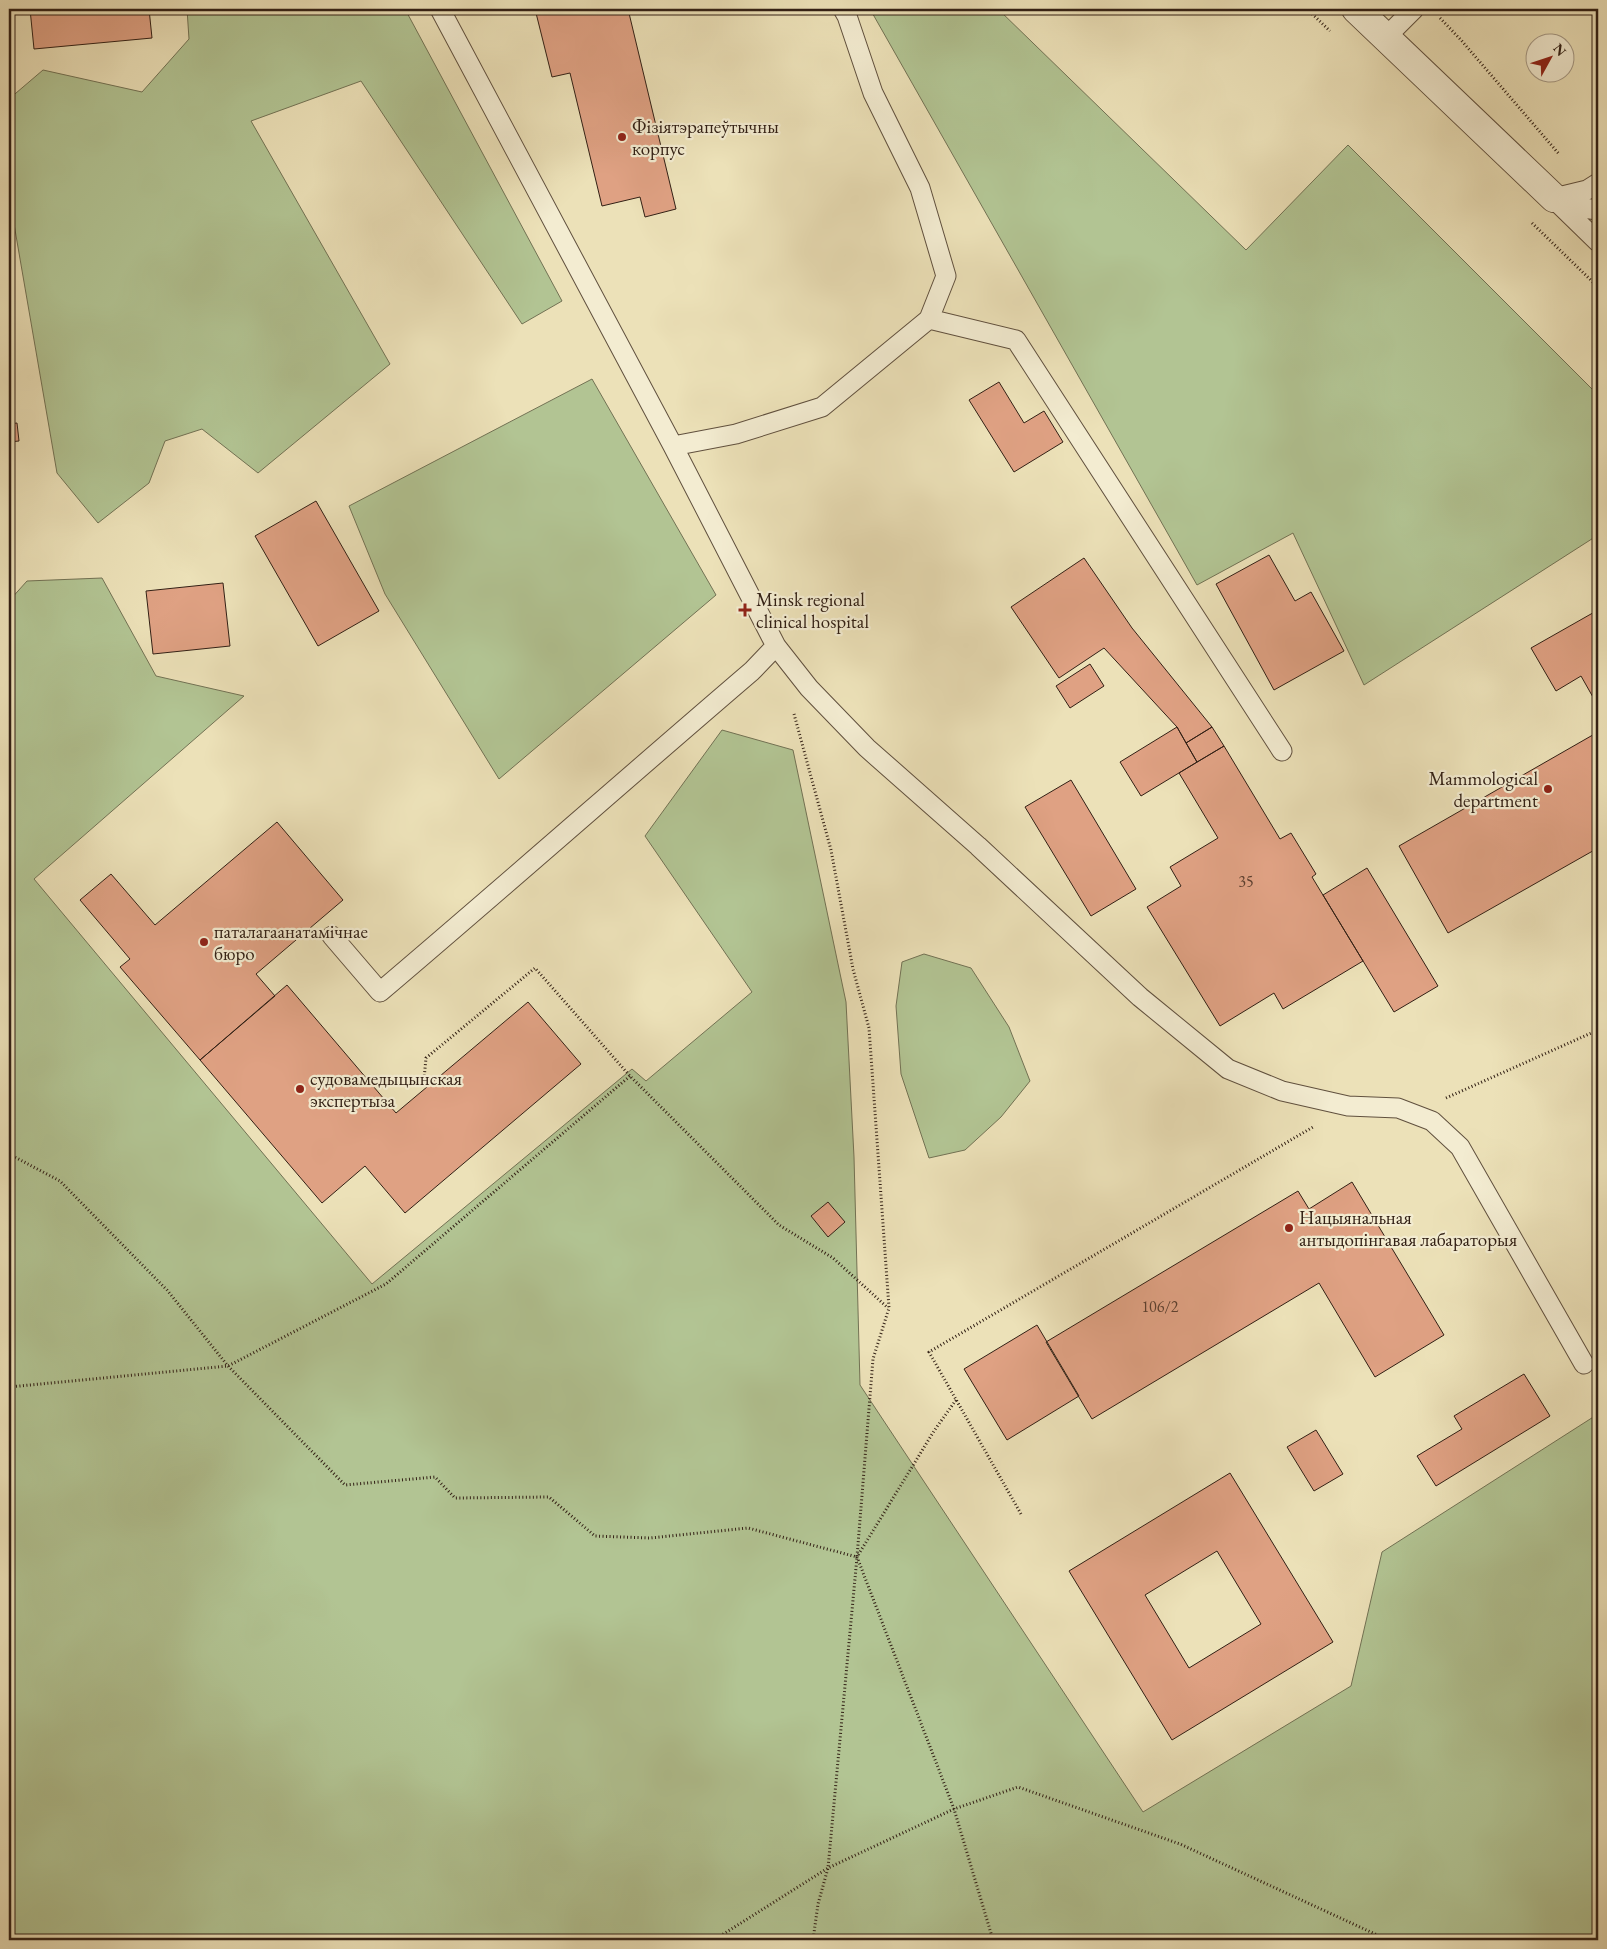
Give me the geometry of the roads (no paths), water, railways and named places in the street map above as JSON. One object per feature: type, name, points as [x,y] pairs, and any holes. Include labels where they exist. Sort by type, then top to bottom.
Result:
[{"type":"street","points":[[1356,9],[1557,202]]},
{"type":"lane","points":[[440,9],[673,446],[776,646],[809,688],[867,748],[978,846],[1140,996],[1228,1069],[1282,1091],[1348,1106],[1398,1108],[1432,1121],[1460,1147],[1584,1364]]},
{"type":"lane","points":[[673,446],[736,434],[822,407],[929,319],[946,276],[920,188],[873,93],[843,9]]},
{"type":"lane","points":[[1386,37],[1414,9]]},
{"type":"lane","points":[[1557,202],[1587,190],[1598,183]]},
{"type":"lane","points":[[1557,202],[1598,210]]},
{"type":"lane","points":[[1557,202],[1598,242]]},
{"type":"lane","points":[[929,319],[1016,340],[1282,751]]},
{"type":"lane","points":[[332,936],[380,992],[752,671],[776,646]]},
{"type":"place","name":"Фізіятэрапеўтычны корпус","points":[[622,137]]},
{"type":"place","name":"Minsk regional clinical hospital","points":[[745,610]]},
{"type":"place","name":"Mammological department","points":[[1548,789]]},
{"type":"place","name":"паталагаанатамічнае бюро","points":[[204,942]]},
{"type":"place","name":"судовамедыцынская экспертыза","points":[[300,1089]]},
{"type":"place","name":"Нацыянальная антыдопінгавая лабараторыя","points":[[1289,1228]]}]
